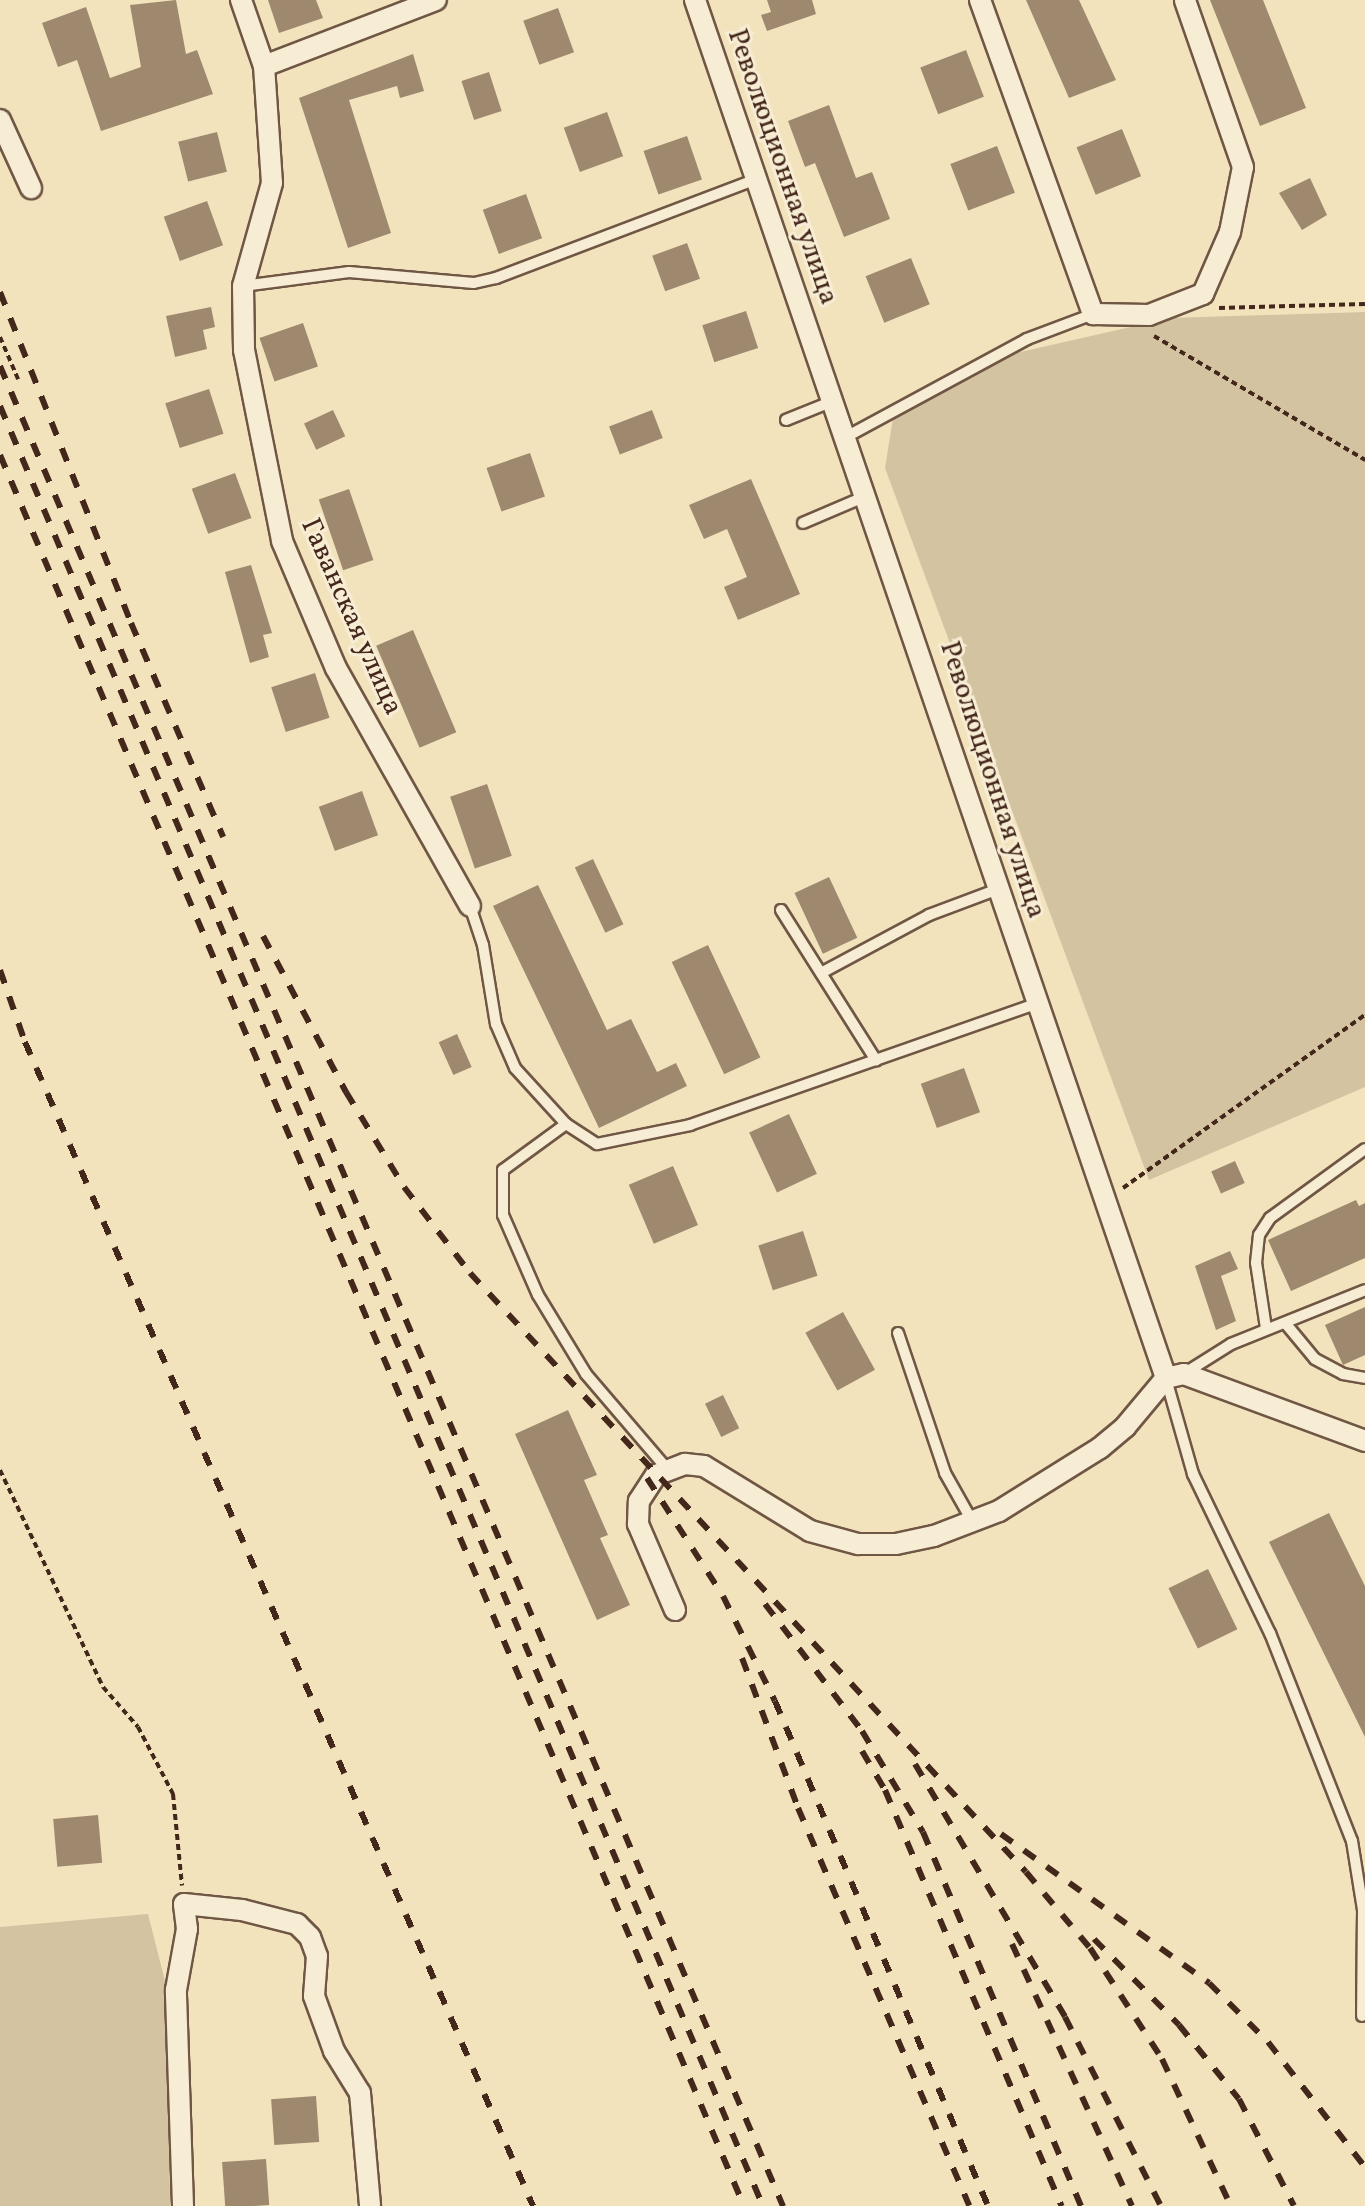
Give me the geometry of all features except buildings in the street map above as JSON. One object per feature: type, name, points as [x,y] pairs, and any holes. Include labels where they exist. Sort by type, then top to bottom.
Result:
[{"type":"street","name":"Гаванская улица","points":[[241,0],[264,66],[272,183],[243,286],[244,350],[282,541],[336,668],[397,784],[470,906]]},
{"type":"street","points":[[264,66],[436,0]]},
{"type":"street","name":"Революционная улица","points":[[695,0],[1104,1201],[1175,1376]]},
{"type":"street","points":[[980,0],[1093,314],[1117,315],[1149,315],[1203,294],[1230,232],[1243,167],[1185,0]]},
{"type":"street","points":[[0,120],[31,188]]},
{"type":"street","points":[[675,1610],[638,1524],[639,1501],[656,1475],[685,1464],[704,1466],[810,1531],[858,1544],[896,1544],[999,1511],[1100,1448],[1175,1376],[1365,1441]]},
{"type":"street","points":[[183,2206],[176,1990],[187,1929],[184,1904],[242,1910],[297,1924],[310,1937],[317,1956],[314,1996],[334,2051],[360,2093],[370,2206]]},
{"type":"lane","points":[[243,286],[349,272],[474,283],[496,278],[757,179]]},
{"type":"lane","points":[[846,437],[1027,339],[1093,314]]},
{"type":"lane","points":[[786,420],[833,401]]},
{"type":"lane","points":[[803,523],[866,496]]},
{"type":"lane","points":[[821,973],[929,915],[998,889]]},
{"type":"lane","points":[[470,906],[483,945],[496,1024],[515,1068],[566,1124],[597,1144],[659,1131],[1036,1004]]},
{"type":"lane","points":[[781,910],[876,1060]]},
{"type":"lane","points":[[566,1124],[503,1170],[503,1215],[538,1295],[586,1374],[668,1470]]},
{"type":"lane","points":[[1266,1328],[1256,1263],[1259,1235],[1270,1218],[1365,1149]]},
{"type":"lane","points":[[1362,2016],[1363,1910],[1352,1841],[1270,1633],[1193,1474],[1175,1376],[1266,1328],[1286,1324],[1365,1290]]},
{"type":"lane","points":[[1286,1324],[1315,1359],[1365,1378]]},
{"type":"lane","points":[[898,1333],[945,1473],[972,1521]]},
{"type":"path","points":[[1211,308],[1365,304]]},
{"type":"path","points":[[1117,315],[1365,460]]},
{"type":"path","points":[[0,337],[18,379]]},
{"type":"path","points":[[1104,1201],[1365,1015]]},
{"type":"path","points":[[0,1470],[103,1687],[138,1727],[173,1794],[184,1904]]},
{"type":"shaded area","points":[[1365,312],[1365,1087],[1149,1180],[885,468],[893,418],[1012,354],[1170,318]]},
{"type":"shaded area","points":[[148,1914],[168,1993],[170,2206],[0,2206],[0,1927]]},
{"type":"railway","points":[[0,292],[131,623],[223,837]]},
{"type":"railway","points":[[0,366],[783,2206]]},
{"type":"railway","points":[[0,406],[763,2206]]},
{"type":"railway","points":[[0,455],[744,2206]]},
{"type":"railway","points":[[263,936],[346,1092],[404,1187],[470,1273],[1026,1872],[1090,1948],[1162,2059],[1231,2206]]},
{"type":"railway","points":[[0,970],[25,1042],[533,2206]]},
{"type":"railway","points":[[647,1478],[723,1596],[775,1701],[988,2206]]},
{"type":"railway","points":[[765,1604],[862,1731],[923,1832],[1081,2206]]},
{"type":"railway","points":[[742,1658],[798,1808],[969,2206]]},
{"type":"railway","points":[[862,1751],[885,1790],[1062,2206]]},
{"type":"railway","points":[[915,1764],[1065,2017],[1161,2206]]},
{"type":"railway","points":[[1001,1834],[1209,1983],[1268,2042],[1365,2167]]},
{"type":"railway","points":[[1094,1939],[1179,2025],[1239,2099],[1294,2206]]},
{"type":"railway","points":[[1012,1944],[1132,2206]]}]
